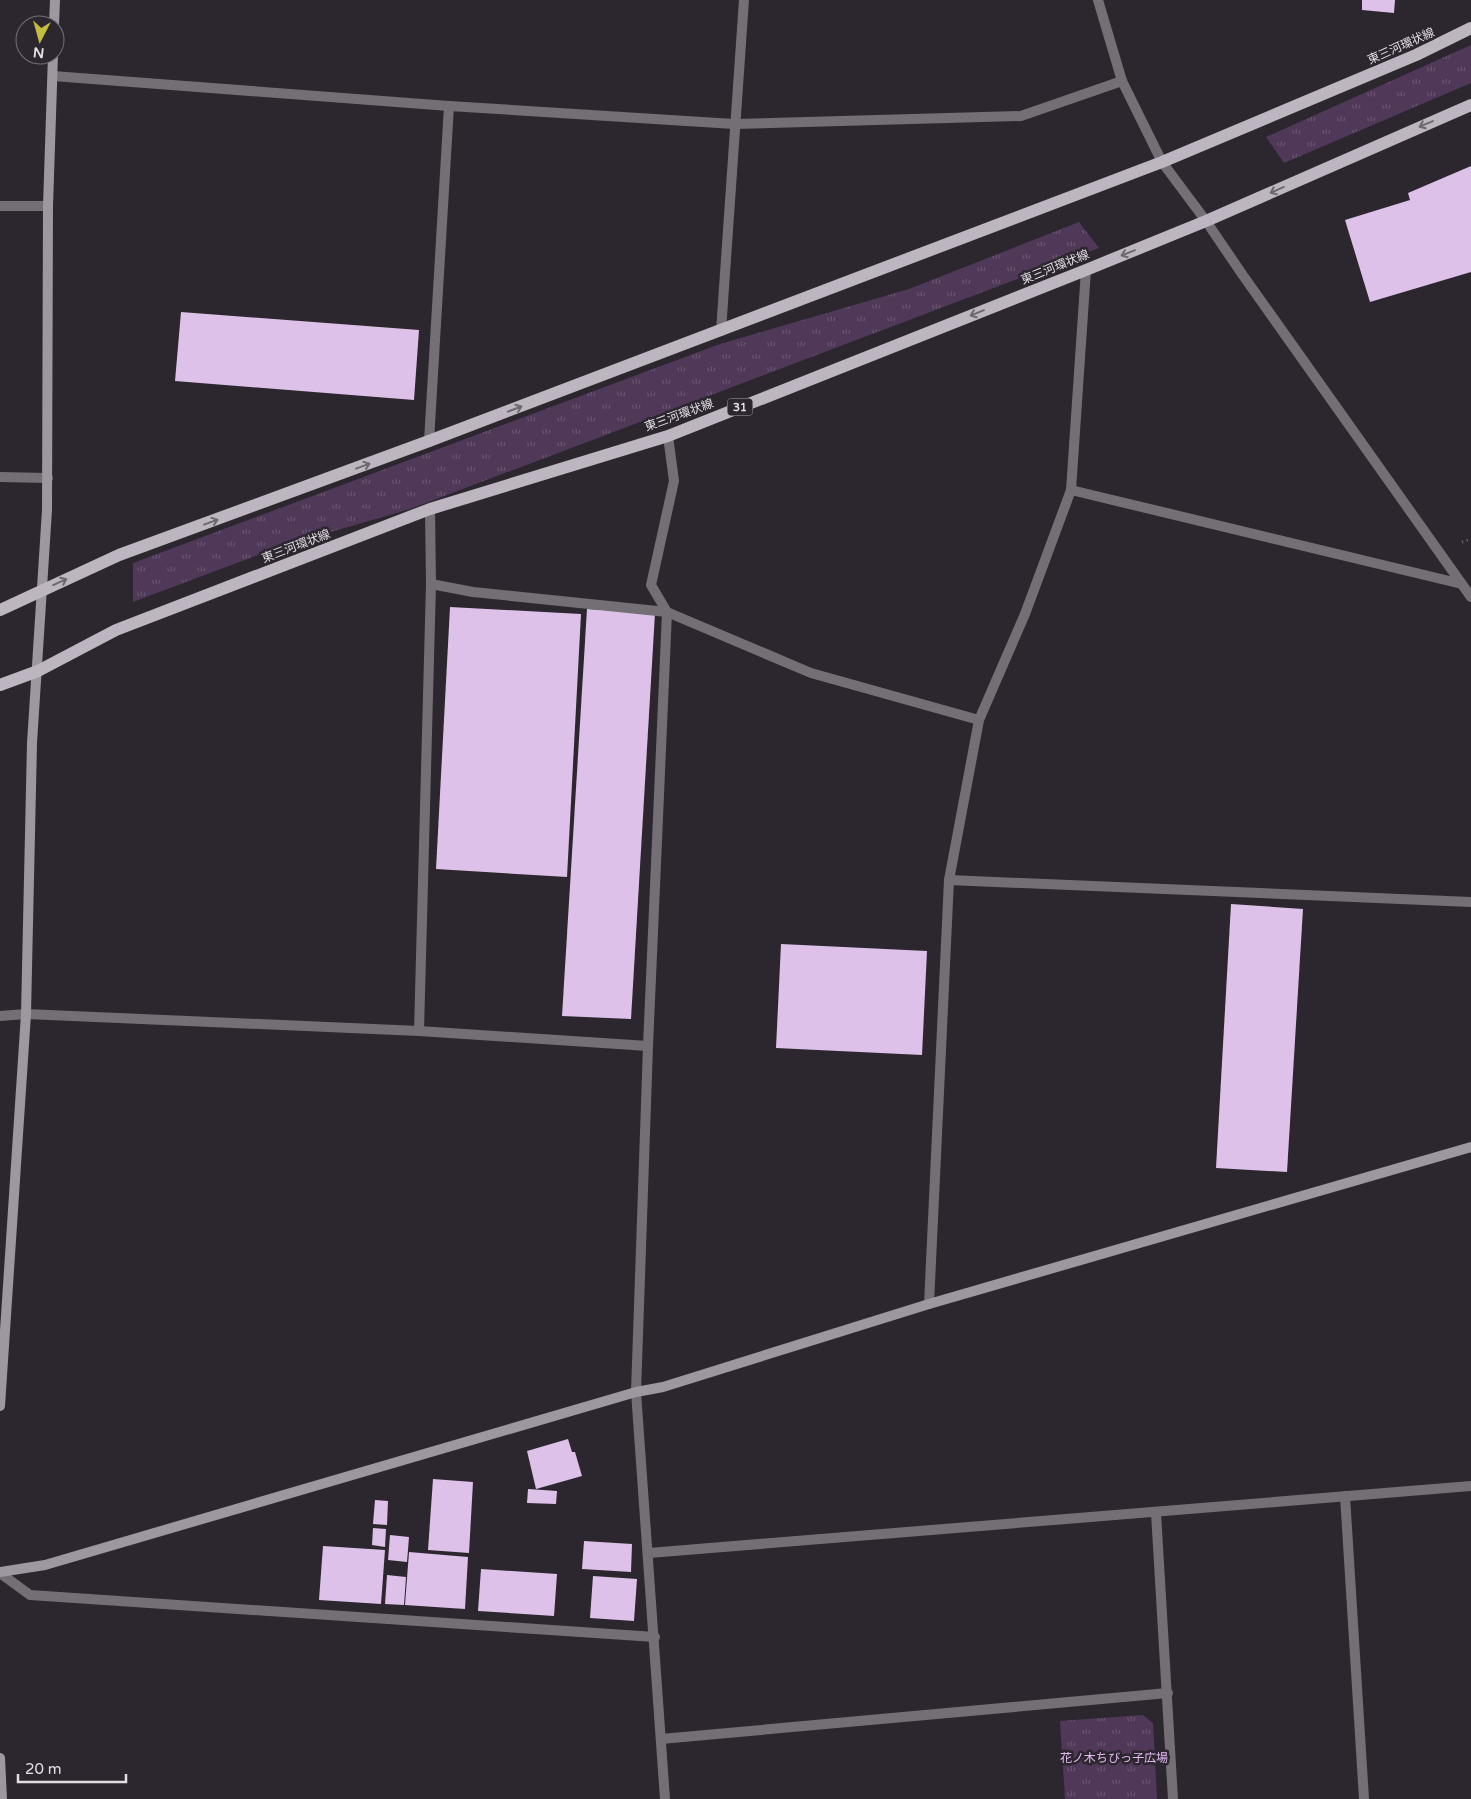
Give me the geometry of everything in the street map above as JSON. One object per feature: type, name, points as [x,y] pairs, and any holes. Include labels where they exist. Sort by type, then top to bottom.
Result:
[{"type":"main road","name":"東三河環状線","points":[[0,610],[119,555],[430,442],[1162,162],[1416,55],[1471,28]]},
{"type":"main road","name":"東三河環状線","points":[[0,685],[38,671],[116,630],[430,509],[668,436],[1206,221],[1471,105]]},
{"type":"street","points":[[54,15],[55,0]]},
{"type":"street","points":[[721,331],[744,0]]},
{"type":"street","points":[[1098,0],[1122,81],[1162,162],[1206,221],[1471,597]]},
{"type":"street","points":[[0,1406],[26,1014],[32,743],[38,671],[48,478],[48,206],[53,65]]},
{"type":"street","points":[[52,76],[449,106],[734,124],[1021,116],[1122,81]]},
{"type":"street","points":[[430,442],[449,106]]},
{"type":"street","points":[[0,206],[48,206]]},
{"type":"street","points":[[928,1304],[949,880],[979,720],[1025,614],[1071,490],[1086,270]]},
{"type":"street","points":[[665,1799],[649,1553],[636,1392],[648,1046],[667,612],[651,585],[674,481],[668,436]]},
{"type":"street","points":[[0,477],[48,478]]},
{"type":"street","points":[[1071,490],[1462,584]]},
{"type":"street","points":[[419,1031],[431,584],[430,509]]},
{"type":"street","points":[[431,584],[473,592],[667,612],[812,673],[979,720]]},
{"type":"street","points":[[949,880],[1471,902]]},
{"type":"street","points":[[0,1016],[26,1014],[419,1031],[648,1046]]},
{"type":"street","points":[[0,1573],[45,1564],[636,1392],[663,1387],[928,1304],[1471,1147]]},
{"type":"street","points":[[649,1553],[1471,1486]]},
{"type":"street","points":[[1345,1496],[1364,1799]]},
{"type":"street","points":[[1156,1513],[1173,1799]]},
{"type":"street","points":[[0,1573],[30,1595],[654,1637]]},
{"type":"street","points":[[661,1739],[1168,1693]]},
{"type":"street","points":[[0,1758],[2,1799]]},
{"type":"green space","points":[[1471,45],[1471,83],[1284,163],[1266,137]]},
{"type":"green space","points":[[1079,222],[1099,248],[410,509],[279,547],[133,602],[133,563],[720,344],[909,289]]},
{"type":"green space","name":"花ノ木ちびっ子広場","points":[[1143,1715],[1153,1723],[1157,1799],[1065,1799],[1060,1721]]},
{"type":"building","points":[[1362,0],[1395,0],[1394,13],[1362,10]]},
{"type":"building","points":[[1471,166],[1471,272],[1370,302],[1345,220],[1410,200],[1408,193]]},
{"type":"building","points":[[181,312],[419,330],[414,400],[175,381]]},
{"type":"building","points":[[450,607],[581,614],[567,877],[436,869]]},
{"type":"building","points":[[587,609],[655,613],[631,1019],[562,1016]]},
{"type":"building","points":[[1231,904],[1303,909],[1287,1172],[1216,1168]]},
{"type":"building","points":[[781,944],[927,951],[922,1055],[776,1048]]},
{"type":"building","points":[[568,1439],[572,1452],[575,1452],[582,1476],[536,1489],[527,1451]]},
{"type":"building","points":[[433,1479],[473,1482],[469,1553],[428,1550]]},
{"type":"building","points":[[528,1489],[557,1491],[556,1504],[527,1503]]},
{"type":"building","points":[[375,1500],[388,1501],[387,1525],[373,1524]]},
{"type":"building","points":[[373,1528],[386,1529],[385,1547],[372,1545]]},
{"type":"building","points":[[390,1535],[409,1537],[407,1562],[388,1560]]},
{"type":"building","points":[[584,1541],[632,1544],[631,1572],[582,1569]]},
{"type":"building","points":[[323,1546],[385,1550],[381,1604],[319,1600]]},
{"type":"building","points":[[409,1552],[468,1557],[465,1609],[405,1605]]},
{"type":"building","points":[[481,1569],[557,1574],[554,1616],[478,1611]]},
{"type":"building","points":[[387,1575],[406,1577],[404,1605],[385,1604]]},
{"type":"building","points":[[593,1576],[637,1579],[634,1621],[590,1618]]}]
